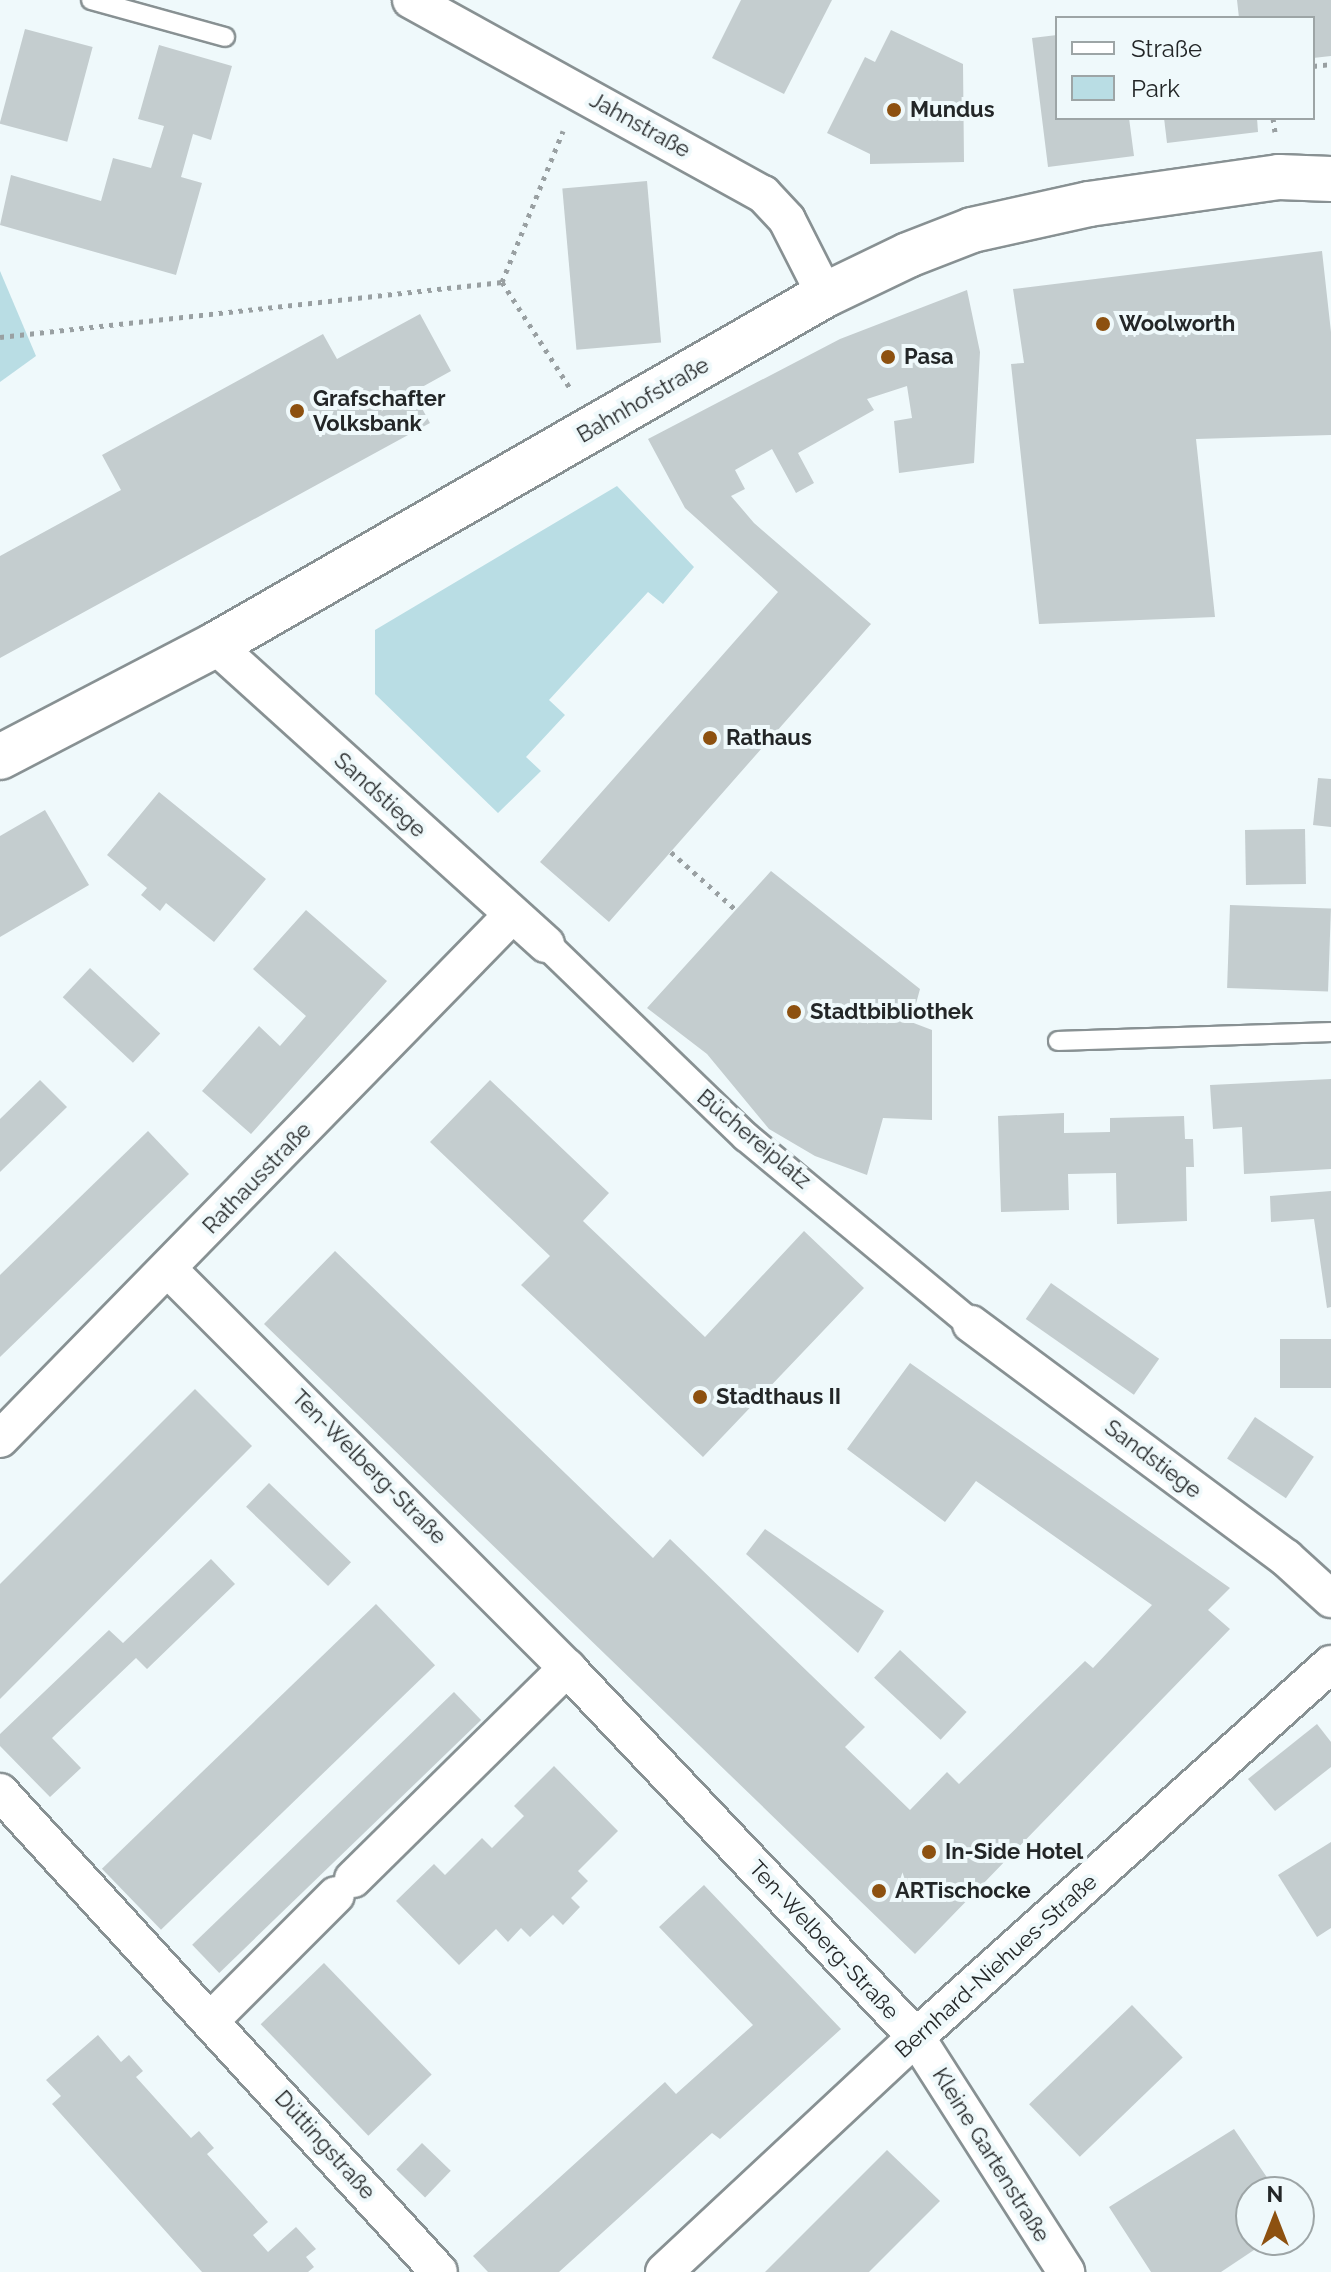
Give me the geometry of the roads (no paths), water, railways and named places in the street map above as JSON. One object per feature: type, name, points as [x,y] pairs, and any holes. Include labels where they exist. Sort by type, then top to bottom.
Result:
[{"type":"street","name":"Jahnstraße","points":[[411,0],[763,194],[787,220],[825,295]]},
{"type":"street","name":"Bahnhofstraße","points":[[0,757],[215,645],[825,295],[908,255],[981,228],[1211,185],[1305,175],[1331,179]]},
{"type":"street","name":"Sandstiege","points":[[215,645],[546,944]]},
{"type":"street","name":"Rathausstraße","points":[[0,1439],[512,915]]},
{"type":"street","name":"Büchereiplatz","points":[[546,944],[746,1137],[971,1324]]},
{"type":"street","name":"Ten-Welberg-Straße","points":[[168,1269],[567,1668],[916,2037]]},
{"type":"street","name":"Sandstiege","points":[[971,1324],[1286,1558],[1331,1599]]},
{"type":"street","name":"Bernhard-Niehues-Straße","points":[[685,2265],[916,2037],[1331,1664]]},
{"type":"street","points":[[212,2019],[567,1668]]},
{"type":"street","name":"Düttingstraße","points":[[0,1792],[212,2019],[439,2272]]},
{"type":"street","name":"Kleine Gartenstraße","points":[[916,2037],[1066,2272]]},
{"type":"lane","points":[[91,0],[225,37]]},
{"type":"lane","points":[[1058,1041],[1331,1032]]},
{"type":"place","name":"Mundus","points":[[894,110]]},
{"type":"place","name":"Woolworth","points":[[1103,324]]},
{"type":"place","name":"Pasa","points":[[888,357]]},
{"type":"place","name":"Grafschafter Volksbank","points":[[297,411]]},
{"type":"place","name":"Rathaus","points":[[710,738]]},
{"type":"place","name":"Stadtbibliothek","points":[[794,1012]]},
{"type":"place","name":"Stadthaus II","points":[[700,1397]]},
{"type":"place","name":"In-Side Hotel","points":[[929,1852]]},
{"type":"place","name":"ARTischocke","points":[[879,1891]]}]
